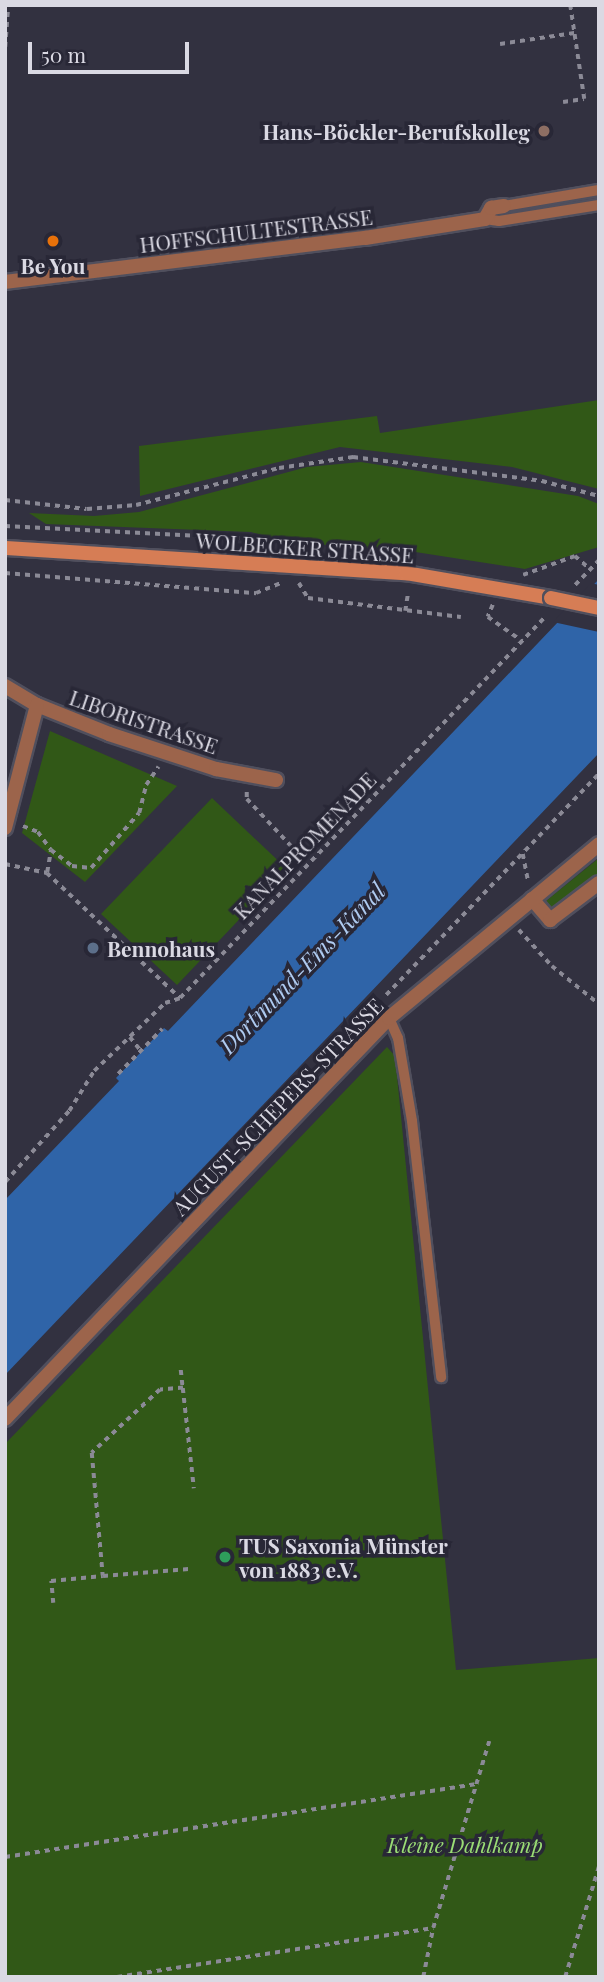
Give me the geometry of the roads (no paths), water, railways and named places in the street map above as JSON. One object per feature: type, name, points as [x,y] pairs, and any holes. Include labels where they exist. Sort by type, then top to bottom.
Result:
[{"type":"main road","name":"WOLBECKER STRASSE","points":[[5,548],[406,573],[599,608]]},
{"type":"street","name":"HOFFSCHULTESTRASSE","points":[[5,282],[485,219],[491,208],[504,206]]},
{"type":"street","name":"LIBORISTRASSE","points":[[5,686],[37,705],[163,752],[216,769],[275,780]]},
{"type":"street","points":[[6,825],[37,705]]},
{"type":"street","name":"AUGUST-SCHEPERS-STRASSE","points":[[5,1419],[389,1018],[599,844]]},
{"type":"street","points":[[532,899],[550,920],[599,883]]},
{"type":"lane","points":[[504,206],[599,190]]},
{"type":"lane","points":[[485,219],[499,221],[599,205]]},
{"type":"lane","points":[[389,1018],[398,1038],[412,1121],[441,1377]]},
{"type":"water","name":"Dortmund-Ems-Kanal","points":[[599,579],[599,753],[5,1375],[5,1200],[119,1081],[116,1078],[164,1028],[168,1031]]},
{"type":"place","name":"Hans-Böckler-Berufskolleg","points":[[544,131]]},
{"type":"place","name":"Be You","points":[[53,241]]},
{"type":"place","name":"Bennohaus","points":[[93,948]]},
{"type":"place","name":"TUS Saxonia Münster von 1883 e.V.","points":[[225,1557]]},
{"type":"park label","name":"Kleine Dahlkamp","points":[[465,1844]]}]
